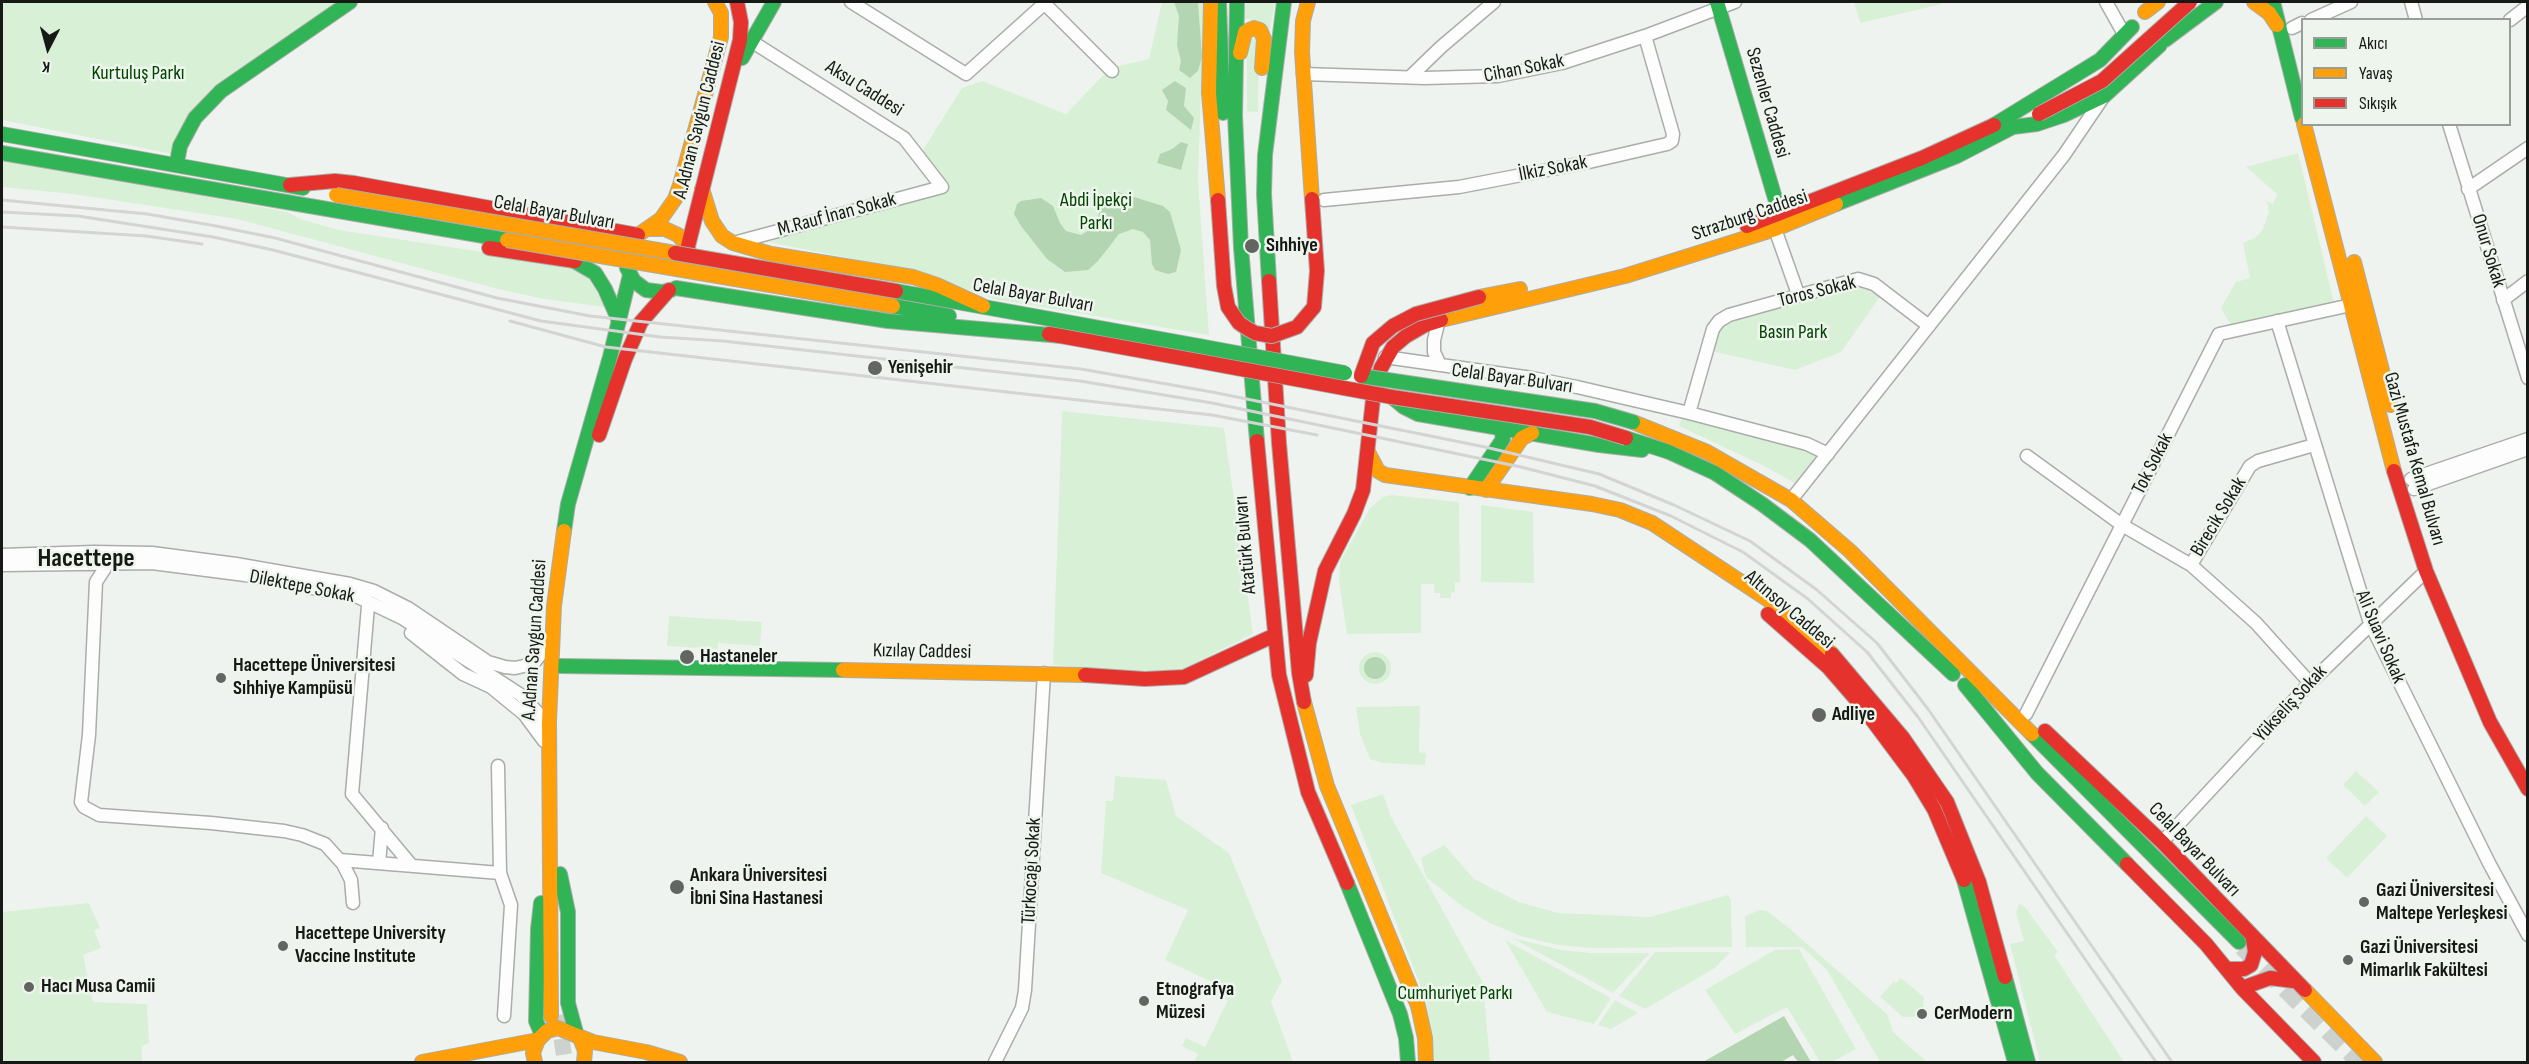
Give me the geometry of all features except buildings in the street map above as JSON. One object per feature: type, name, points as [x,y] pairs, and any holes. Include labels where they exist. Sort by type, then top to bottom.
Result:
[{"type":"main road","points":[[178,157],[180,146],[195,118],[221,91],[350,2]]},
{"type":"main road","points":[[718,7],[733,2]]},
{"type":"main road","name":"A.Adnan Saygun Caddesi","points":[[555,874],[560,666],[566,561],[576,505],[584,476],[632,342],[645,315],[673,289],[690,269],[688,246],[741,31],[737,2]]},
{"type":"main road","points":[[730,80],[774,2]]},
{"type":"main road","points":[[1211,2],[1209,93],[1224,286],[1228,307],[1239,323],[1248,330],[1272,336],[1297,327],[1314,307],[1318,200],[1302,36],[1308,2]]},
{"type":"main road","points":[[1219,2],[1224,118],[1228,138],[1236,155]]},
{"type":"main road","name":"Atatürk Bulvarı","points":[[1237,2],[1236,155],[1245,297],[1279,675],[1308,792],[1368,930],[1400,1014],[1406,1038],[1408,1062]]},
{"type":"main road","name":"Atatürk Bulvarı","points":[[1284,2],[1265,154],[1265,234],[1279,443],[1299,673],[1327,786],[1418,1006],[1425,1038],[1426,1062]]},
{"type":"main road","points":[[1279,32],[1295,2]]},
{"type":"main road","points":[[2145,12],[2156,12],[2164,19],[2168,30],[2162,42],[2155,47],[2143,46],[2128,31],[2136,18],[2158,2]]},
{"type":"main road","points":[[2037,110],[2097,74],[2176,2]]},
{"type":"main road","points":[[2010,123],[2102,81],[2190,2]]},
{"type":"main road","name":"Strazburg Caddesi","points":[[1358,391],[1373,343],[1393,326],[1416,314],[1479,297],[1623,265],[1780,215],[2010,123],[2037,124],[2064,115],[2104,96],[2162,42],[2216,2]]},
{"type":"main road","points":[[2254,2],[2292,27]]},
{"type":"main road","points":[[2273,2],[2292,27],[2301,109]]},
{"type":"main road","points":[[2285,2],[2301,65]]},
{"type":"main road","name":"Sezenler Caddesi","points":[[1718,4],[1780,215]]},
{"type":"main road","name":"A.Adnan Saygun Caddesi","points":[[555,1015],[557,972],[555,874],[547,741],[559,560],[568,504],[619,321],[629,272],[628,250],[666,212],[680,185],[721,37],[718,7]]},
{"type":"main road","points":[[1235,96],[1242,36],[1247,30],[1256,28],[1262,32],[1264,39],[1260,87],[1265,154]]},
{"type":"main road","name":"Strazburg Caddesi","points":[[1367,451],[1377,383],[1385,357],[1406,336],[1425,325],[1625,276],[1776,229],[1947,160],[2010,123],[2092,66],[2128,31]]},
{"type":"main road","name":"Gazi Mustafa Kemal Bulvarı","points":[[2305,126],[2399,489],[2426,571],[2490,722],[2528,789]]},
{"type":"main road","name":"Gazi Mustafa Kemal Bulvarı","points":[[2318,126],[2399,435]]},
{"type":"main road","name":"Celal Bayar Bulvarı","points":[[2,134],[336,195],[982,306],[1361,376],[1595,411],[1633,422],[1707,452],[1791,500],[1850,551],[1969,681],[2235,946]]},
{"type":"main road","name":"Celal Bayar Bulvarı","points":[[2,153],[288,204],[893,306],[1392,397],[1590,427],[1669,452],[1714,473],[1762,504],[1810,540],[1969,681],[2026,714],[2065,748],[2162,842],[2253,939],[2375,1062]]},
{"type":"main road","points":[[290,185],[334,181],[354,183],[644,232],[672,231],[688,246]]},
{"type":"main road","points":[[702,189],[712,221],[722,236],[733,243],[771,254],[913,277],[937,285],[982,306]]},
{"type":"main road","points":[[288,204],[307,215],[346,226],[574,261],[629,272],[634,281],[646,290],[662,292],[673,289],[888,321],[1062,336]]},
{"type":"main road","points":[[574,261],[595,273],[619,321]]},
{"type":"main road","points":[[1392,397],[1404,407],[1418,414],[1443,419],[1599,445],[1669,452]]},
{"type":"main road","points":[[1469,491],[1503,439],[1501,428]]},
{"type":"main road","points":[[1486,494],[1522,438],[1532,433]]},
{"type":"main road","points":[[1359,501],[1367,451]]},
{"type":"main road","name":"Altınsoy Caddesi","points":[[1367,451],[1374,465],[1385,475],[1486,494],[1592,504],[1620,510],[1652,523],[1767,599],[1817,649],[1828,667],[1880,729],[1914,776],[1934,809],[1965,883],[2015,1062]]},
{"type":"main road","name":"Gazi Mustafa Kemal Bulvarı","points":[[2411,479],[2437,564],[2466,639],[2501,718],[2528,766]]},
{"type":"main road","name":"Altınsoy Caddesi","points":[[1359,501],[1384,484],[1469,491]]},
{"type":"main road","name":"Atatürk Bulvarı","points":[[1305,704],[1309,643],[1325,571],[1359,501]]},
{"type":"main road","name":"Kızılay Caddesi","points":[[560,666],[1044,673],[1145,679],[1185,677],[1275,635]]},
{"type":"main road","name":"Altınsoy Caddesi","points":[[1817,649],[1836,657],[1877,705],[1926,769],[1947,802],[1979,882],[2028,1062]]},
{"type":"main road","name":"Celal Bayar Bulvarı","points":[[1969,681],[2037,773],[2228,969],[2242,988],[2314,1062]]},
{"type":"main road","points":[[555,874],[568,912],[568,1003],[578,1037],[585,1051],[584,1062]]},
{"type":"main road","points":[[535,1062],[533,1053],[540,1037],[536,1021],[538,929],[542,896],[555,874]]},
{"type":"main road","points":[[2228,969],[2244,969],[2251,965],[2254,959],[2253,939]]},
{"type":"main road","points":[[2242,988],[2270,978],[2294,981]]},
{"type":"main road","points":[[422,1062],[540,1037],[558,1028],[570,1031],[578,1037],[680,1062]]},
{"type":"street","points":[[851,2],[966,74],[1044,2],[1112,71]]},
{"type":"street","points":[[1410,77],[1494,2]]},
{"type":"street","name":"Cihan Sokak","points":[[1304,74],[1465,78],[1518,73],[1562,63],[1645,36],[1718,4],[1735,2]]},
{"type":"street","points":[[2106,2],[2128,31]]},
{"type":"street","points":[[2315,18],[2350,2]]},
{"type":"street","points":[[2410,2],[2415,18]]},
{"type":"street","points":[[2511,19],[2528,6]]},
{"type":"street","name":"İlkiz Sokak","points":[[1318,200],[1459,187],[1589,162],[1667,144],[1672,141],[1673,134],[1645,36]]},
{"type":"street","name":"Aksu Caddesi","points":[[751,41],[904,138],[942,187]]},
{"type":"street","points":[[1791,500],[2064,155],[2104,96]]},
{"type":"street","name":"Onur Sokak","points":[[2450,126],[2528,378]]},
{"type":"street","points":[[2469,189],[2528,148]]},
{"type":"street","name":"M.Rauf İnan Sokak","points":[[733,243],[942,187]]},
{"type":"street","points":[[1776,229],[1798,294]]},
{"type":"street","name":"Toros Sokak","points":[[1689,413],[1712,332],[1719,321],[1729,315],[1849,280],[1866,280],[1929,326]]},
{"type":"street","points":[[2503,300],[2528,281]]},
{"type":"street","name":"Tok Sokak","points":[[2026,714],[2219,334],[2351,305]]},
{"type":"street","points":[[1439,320],[1434,340],[1434,352],[1440,365]]},
{"type":"street","name":"Ali Suavi Sokak","points":[[2277,321],[2313,445],[2370,622],[2489,863],[2528,935]]},
{"type":"street","points":[[1385,357],[1532,378],[1689,413],[1808,444],[1828,454]]},
{"type":"street","points":[[2411,479],[2528,439]]},
{"type":"street","name":"Birecik Sokak","points":[[2191,565],[2250,466],[2258,461],[2313,445]]},
{"type":"street","points":[[2411,479],[2528,449]]},
{"type":"street","points":[[2027,456],[2122,525],[2191,565],[2256,623],[2310,683]]},
{"type":"street","points":[[2,549],[92,546],[170,548],[334,575],[366,584],[406,603],[499,662],[516,664],[525,662],[534,658],[538,651]]},
{"type":"street","name":"Dilektepe Sokak","points":[[2,555],[152,553],[226,562],[350,584],[374,591],[399,604],[488,662],[505,667],[515,668],[533,664],[544,650],[553,630]]},
{"type":"street","name":"Dilektepe Sokak","points":[[2,567],[152,563],[245,575],[358,597],[402,618],[520,695],[543,719],[547,741]]},
{"type":"street","points":[[2,567],[173,570],[341,599],[368,606],[412,633],[463,674],[491,687],[524,714],[547,741]]},
{"type":"street","points":[[105,568],[96,582],[89,735],[81,802],[84,807],[99,815],[284,831],[325,844],[340,860],[351,880],[353,903]]},
{"type":"street","name":"Yükseliş Sokak","points":[[2162,842],[2310,683],[2370,622],[2426,571]]},
{"type":"street","points":[[368,606],[352,794],[412,866]]},
{"type":"street","name":"Türkocağı Sokak","points":[[996,1062],[1022,1008],[1025,990],[1044,673]]},
{"type":"street","points":[[498,766],[500,873],[511,905],[504,1016]]},
{"type":"street","points":[[380,863],[382,828]]},
{"type":"street","points":[[340,860],[500,873]]},
{"type":"green space","name":"Kurtuluş Parkı","points":[[2,2],[350,2],[221,91],[178,155],[2,120]]},
{"type":"green space","name":"Abdi İpekçi Parkı","points":[[1162,2],[1204,2],[1198,180],[1209,335],[994,299],[919,272],[768,242],[945,191],[921,153],[962,88],[982,81],[1066,114],[1113,65],[1115,67],[1149,59]]},
{"type":"green space","points":[[1246,2],[1275,2],[1269,34],[1254,20],[1243,19]]},
{"type":"green space","points":[[1854,2],[1942,2],[1942,4],[1860,23]]},
{"type":"green space","points":[[1250,35],[1259,44],[1258,112],[1247,111],[1247,41]]},
{"type":"green space","points":[[2298,153],[2334,303],[2232,327],[2221,308],[2236,282],[2250,278],[2243,243],[2255,238],[2263,229],[2269,212],[2267,201],[2273,204],[2277,194],[2246,167]]},
{"type":"green space","points":[[2,158],[287,212],[300,219],[339,230],[567,265],[588,277],[605,307],[544,299],[498,289],[237,219],[73,194],[2,187]]},
{"type":"green space","name":"Basın Park","points":[[1849,280],[1884,291],[1841,352],[1795,370],[1707,350],[1716,325]]},
{"type":"green space","points":[[1062,411],[1224,428],[1253,634],[1182,669],[1146,671],[1053,665]]},
{"type":"green space","points":[[1684,412],[1828,454],[1802,487],[1764,466],[1679,426]]},
{"type":"green space","points":[[1392,495],[1459,502],[1460,582],[1455,582],[1455,592],[1451,593],[1451,598],[1440,598],[1440,593],[1434,593],[1434,584],[1421,584],[1421,633],[1347,634],[1339,582],[1340,562],[1370,508],[1383,497]]},
{"type":"green space","points":[[1481,505],[1533,512],[1534,583],[1481,582]]},
{"type":"green space","points":[[669,616],[762,622],[760,646],[718,643],[718,649],[667,646]]},
{"type":"green space","points":[[1375,652],[1387,656],[1391,668],[1387,680],[1375,684],[1363,680],[1359,668],[1363,656]]},
{"type":"green space","points":[[1420,706],[1419,752],[1426,753],[1425,765],[1382,763],[1370,759],[1360,734],[1356,707]]},
{"type":"green space","points":[[2356,771],[2379,792],[2365,806],[2343,785]]},
{"type":"green space","points":[[1115,776],[1166,780],[1176,816],[1229,853],[1282,981],[1271,1001],[1293,1062],[1194,1062],[1198,1054],[1182,1046],[1186,1038],[1205,1047],[1228,1000],[1211,992],[1214,983],[1165,960],[1188,910],[1101,873],[1106,801],[1113,801]]},
{"type":"green space","name":"Cumhuriyet Parkı","points":[[1383,794],[1391,817],[1483,983],[1490,1062],[1435,1062],[1427,1003],[1351,805]]},
{"type":"green space","points":[[2366,816],[2387,836],[2347,878],[2326,858]]},
{"type":"green space","points":[[1444,845],[1474,879],[1519,902],[1558,913],[1650,917],[1728,895],[1731,900],[1732,947],[1591,948],[1558,945],[1520,936],[1490,923],[1463,907],[1426,877],[1421,858]]},
{"type":"green space","points":[[89,903],[100,928],[94,930],[101,948],[83,955],[93,1002],[147,1004],[149,1043],[142,1046],[142,1062],[2,1061],[2,912]]},
{"type":"green space","points":[[2019,904],[2025,907],[2058,952],[2054,955],[2124,1062],[2040,1062],[2010,944],[2024,941],[2016,913]]},
{"type":"green space","points":[[1760,910],[1767,911],[1789,928],[1887,1014],[1893,1032],[1927,1062],[1880,1062],[1827,970],[1802,947],[1746,947],[1745,916]]},
{"type":"green space","points":[[1512,938],[1562,950],[1591,953],[1650,953],[1613,993]]},
{"type":"green space","points":[[1505,940],[1611,998],[1594,1024],[1547,1012]]},
{"type":"green space","points":[[1799,949],[1856,1049],[1832,1062],[1820,1062],[1787,1007],[1735,1034],[1705,990],[1775,950]]},
{"type":"green space","points":[[1655,952],[1730,952],[1715,968],[1645,1009],[1619,996]]},
{"type":"green space","points":[[1901,978],[1924,997],[1923,1007],[1918,1015],[1913,1017],[1903,1017],[1880,997],[1894,981],[1896,983]]},
{"type":"green space","points":[[1615,1000],[1638,1013],[1611,1029],[1598,1025]]},
{"type":"shaded area","points":[[1174,2],[1198,2],[1202,57],[1198,71],[1190,78],[1179,70],[1181,61],[1177,45],[1179,16]]},
{"type":"shaded area","points":[[1175,81],[1186,88],[1184,106],[1194,118],[1191,130],[1166,110],[1168,101],[1162,90]]},
{"type":"shaded area","points":[[1181,142],[1188,144],[1181,170],[1157,163],[1160,154]]},
{"type":"shaded area","points":[[1112,192],[1163,206],[1170,212],[1181,250],[1176,272],[1168,274],[1155,270],[1152,264],[1150,240],[1143,232],[1133,229],[1119,234],[1088,270],[1065,272],[1047,259],[1014,214],[1017,204],[1021,201],[1041,198],[1053,206],[1066,231],[1081,235],[1094,227],[1105,198]]},
{"type":"shaded area","points":[[1375,657],[1383,660],[1386,668],[1383,676],[1375,679],[1367,676],[1364,668],[1367,660]]},
{"type":"shaded area","points":[[1784,1016],[1811,1062],[1798,1062],[1793,1055],[1781,1062],[1703,1062]]},
{"type":"tunnel","points":[[2243,946],[2361,1062]]},
{"type":"tunnel","points":[[558,1015],[565,1062]]},
{"type":"railway","points":[[2,200],[147,214],[216,226],[275,238],[497,298],[590,316],[1081,369],[1212,392],[1485,447],[1599,474],[1674,505],[1750,541],[1817,590],[1877,643],[1928,709],[2172,1062]]},
{"type":"railway","points":[[2,212],[78,216],[213,237],[273,250],[541,321],[660,337],[723,341],[1080,381],[1212,403],[1521,467],[1595,486],[1671,516],[1743,552],[1808,599],[1867,652],[1918,717],[2156,1062]]},
{"type":"railway","points":[[2,227],[146,236],[202,244]]},
{"type":"railway","points":[[510,321],[606,347],[1212,415],[1317,435]]},
{"type":"traffic: fast","points":[[178,157],[180,146],[195,118],[221,91],[350,2]]},
{"type":"traffic: fast","points":[[742,58],[774,2]]},
{"type":"traffic: fast","points":[[1219,2],[1223,113]]},
{"type":"traffic: fast","points":[[1237,2],[1235,115],[1241,247],[1257,441]]},
{"type":"traffic: fast","points":[[1269,281],[1264,194],[1265,155],[1284,2]]},
{"type":"traffic: fast","points":[[1717,2],[1780,215]]},
{"type":"traffic: fast","points":[[2165,40],[2216,2]]},
{"type":"traffic: fast","points":[[2273,2],[2301,114]]},
{"type":"traffic: fast","points":[[1994,125],[2100,60],[2132,27]]},
{"type":"traffic: fast","points":[[1836,204],[1957,156],[2013,127],[2037,124],[2064,115],[2104,96],[2160,45]]},
{"type":"traffic: fast","points":[[2,134],[303,188]]},
{"type":"traffic: fast","points":[[2,153],[507,240]]},
{"type":"traffic: fast","points":[[574,261],[595,273],[619,321]]},
{"type":"traffic: fast","points":[[627,268],[634,281],[646,290],[662,292],[671,290]]},
{"type":"traffic: fast","points":[[564,531],[568,504],[610,357],[630,275]]},
{"type":"traffic: fast","points":[[676,288],[888,321],[1062,336]]},
{"type":"traffic: fast","points":[[896,291],[1199,346]]},
{"type":"traffic: fast","points":[[893,306],[949,316]]},
{"type":"traffic: fast","points":[[1199,346],[1345,373]]},
{"type":"traffic: fast","points":[[1361,376],[1595,411],[1633,422]]},
{"type":"traffic: fast","points":[[1392,397],[1404,407],[1418,414],[1599,445],[1642,450]]},
{"type":"traffic: fast","points":[[1470,488],[1503,439],[1501,428]]},
{"type":"traffic: fast","points":[[1626,438],[1669,452],[1715,473],[1762,504],[1810,540],[1953,674]]},
{"type":"traffic: fast","points":[[560,666],[843,670]]},
{"type":"traffic: fast","points":[[1965,685],[2037,773],[2127,864]]},
{"type":"traffic: fast","points":[[2032,734],[2239,942]]},
{"type":"traffic: fast","points":[[560,874],[568,912],[568,1003],[577,1036]]},
{"type":"traffic: fast","points":[[1964,880],[2015,1062]]},
{"type":"traffic: fast","points":[[1347,883],[1400,1014],[1406,1038],[1408,1062]]},
{"type":"traffic: fast","points":[[541,903],[538,929],[536,1021],[542,1035]]},
{"type":"traffic: fast","points":[[2005,977],[2028,1062]]},
{"type":"traffic: slow","points":[[631,243],[638,235],[661,219],[675,199],[680,185],[721,37],[721,13],[715,2]]},
{"type":"traffic: slow","points":[[1211,2],[1209,93],[1218,200]]},
{"type":"traffic: slow","points":[[1308,2],[1303,21],[1302,52],[1312,199]]},
{"type":"traffic: slow","points":[[2145,12],[2158,2]]},
{"type":"traffic: slow","points":[[2254,2],[2269,13],[2277,25]]},
{"type":"traffic: slow","points":[[1240,53],[1245,32],[1254,28],[1260,30],[1264,39],[1262,68]]},
{"type":"traffic: slow","points":[[2305,126],[2394,471]]},
{"type":"traffic: slow","points":[[702,189],[712,221],[722,236],[733,243],[771,254],[913,277],[983,306]]},
{"type":"traffic: slow","points":[[336,195],[675,253]]},
{"type":"traffic: slow","points":[[1441,320],[1625,276],[1775,229],[1836,204]]},
{"type":"traffic: slow","points":[[650,229],[665,229],[678,235],[688,246],[690,266]]},
{"type":"traffic: slow","points":[[507,240],[893,306]]},
{"type":"traffic: slow","points":[[2354,262],[2391,405]]},
{"type":"traffic: slow","points":[[1479,297],[1520,289]]},
{"type":"traffic: slow","points":[[1633,422],[1707,452],[1791,500],[1850,551],[2032,734]]},
{"type":"traffic: slow","points":[[1486,490],[1522,438],[1532,433]]},
{"type":"traffic: slow","points":[[1368,452],[1378,471],[1385,475],[1592,504],[1620,510],[1652,523],[1767,599],[1832,654]]},
{"type":"traffic: slow","points":[[551,1016],[549,722],[554,606],[564,531]]},
{"type":"traffic: slow","points":[[843,670],[1085,675]]},
{"type":"traffic: slow","points":[[1304,702],[1327,786],[1418,1006],[1425,1038],[1426,1062]]},
{"type":"traffic: slow","points":[[2305,990],[2375,1062]]},
{"type":"traffic: slow","points":[[422,1062],[538,1040],[547,1031],[558,1028],[593,1042],[646,1052],[680,1062]]},
{"type":"traffic: slow","points":[[580,1038],[585,1051],[584,1062]]},
{"type":"traffic: slow","points":[[535,1062],[533,1053],[538,1040]]},
{"type":"traffic: jam","points":[[688,246],[740,40],[741,22],[737,2]]},
{"type":"traffic: jam","points":[[2039,114],[2102,81],[2190,2]]},
{"type":"traffic: jam","points":[[1747,226],[1922,158],[1994,125]]},
{"type":"traffic: jam","points":[[290,185],[335,181],[354,183],[638,235]]},
{"type":"traffic: jam","points":[[1218,200],[1224,286],[1228,307],[1239,323],[1248,329],[1255,333],[1272,336],[1297,327],[1314,307],[1317,271],[1312,199]]},
{"type":"traffic: jam","points":[[489,248],[575,261]]},
{"type":"traffic: jam","points":[[675,253],[896,291]]},
{"type":"traffic: jam","points":[[1269,281],[1279,443],[1299,673],[1304,702]]},
{"type":"traffic: jam","points":[[599,435],[625,359],[641,322],[669,290]]},
{"type":"traffic: jam","points":[[1361,376],[1373,343],[1393,326],[1416,314],[1479,297]]},
{"type":"traffic: jam","points":[[1306,675],[1309,643],[1325,571],[1354,514],[1363,490],[1373,399],[1381,368],[1393,347],[1406,336],[1425,325],[1441,320]]},
{"type":"traffic: jam","points":[[1049,334],[1198,361]]},
{"type":"traffic: jam","points":[[1198,361],[1392,397],[1590,427],[1626,438]]},
{"type":"traffic: jam","points":[[1257,441],[1279,675],[1308,792],[1347,883]]},
{"type":"traffic: jam","points":[[2394,471],[2426,571],[2490,722],[2528,789]]},
{"type":"traffic: jam","points":[[1768,614],[1828,667],[1861,705],[1914,776],[1934,809],[1964,880]]},
{"type":"traffic: jam","points":[[1085,675],[1145,679],[1184,677],[1275,635]]},
{"type":"traffic: jam","points":[[1832,654],[1903,738],[1947,802],[1979,882],[2005,977]]},
{"type":"traffic: jam","points":[[2045,731],[2162,842],[2305,990]]},
{"type":"traffic: jam","points":[[2127,864],[2206,944],[2242,988],[2314,1062]]},
{"type":"traffic: jam","points":[[2228,969],[2244,969],[2251,965],[2255,952],[2253,939]]},
{"type":"traffic: jam","points":[[2242,988],[2270,978],[2294,981]]},
{"type":"place","name":"Sıhhiye","points":[[1252,246]]},
{"type":"place","name":"Yenişehir","points":[[875,368]]},
{"type":"place","name":"Hastaneler","points":[[687,657]]},
{"type":"place","name":"Hacettepe Üniversitesi Sıhhiye Kampüsü","points":[[221,678]]},
{"type":"place","name":"Adliye","points":[[1819,715]]},
{"type":"place","name":"Ankara Üniversitesi İbni Sina Hastanesi","points":[[677,887]]},
{"type":"place","name":"Gazi Üniversitesi Maltepe Yerleşkesi","points":[[2364,902]]},
{"type":"place","name":"Hacettepe University Vaccine Institute","points":[[283,946]]},
{"type":"place","name":"Gazi Üniversitesi Mimarlık Fakültesi","points":[[2348,960]]},
{"type":"place","name":"Hacı Musa Camii","points":[[29,987]]},
{"type":"place","name":"Etnografya Müzesi","points":[[1144,1001]]},
{"type":"place","name":"CerModern","points":[[1922,1014]]},
{"type":"district","name":"Hacettepe","points":[[86,559]]}]
